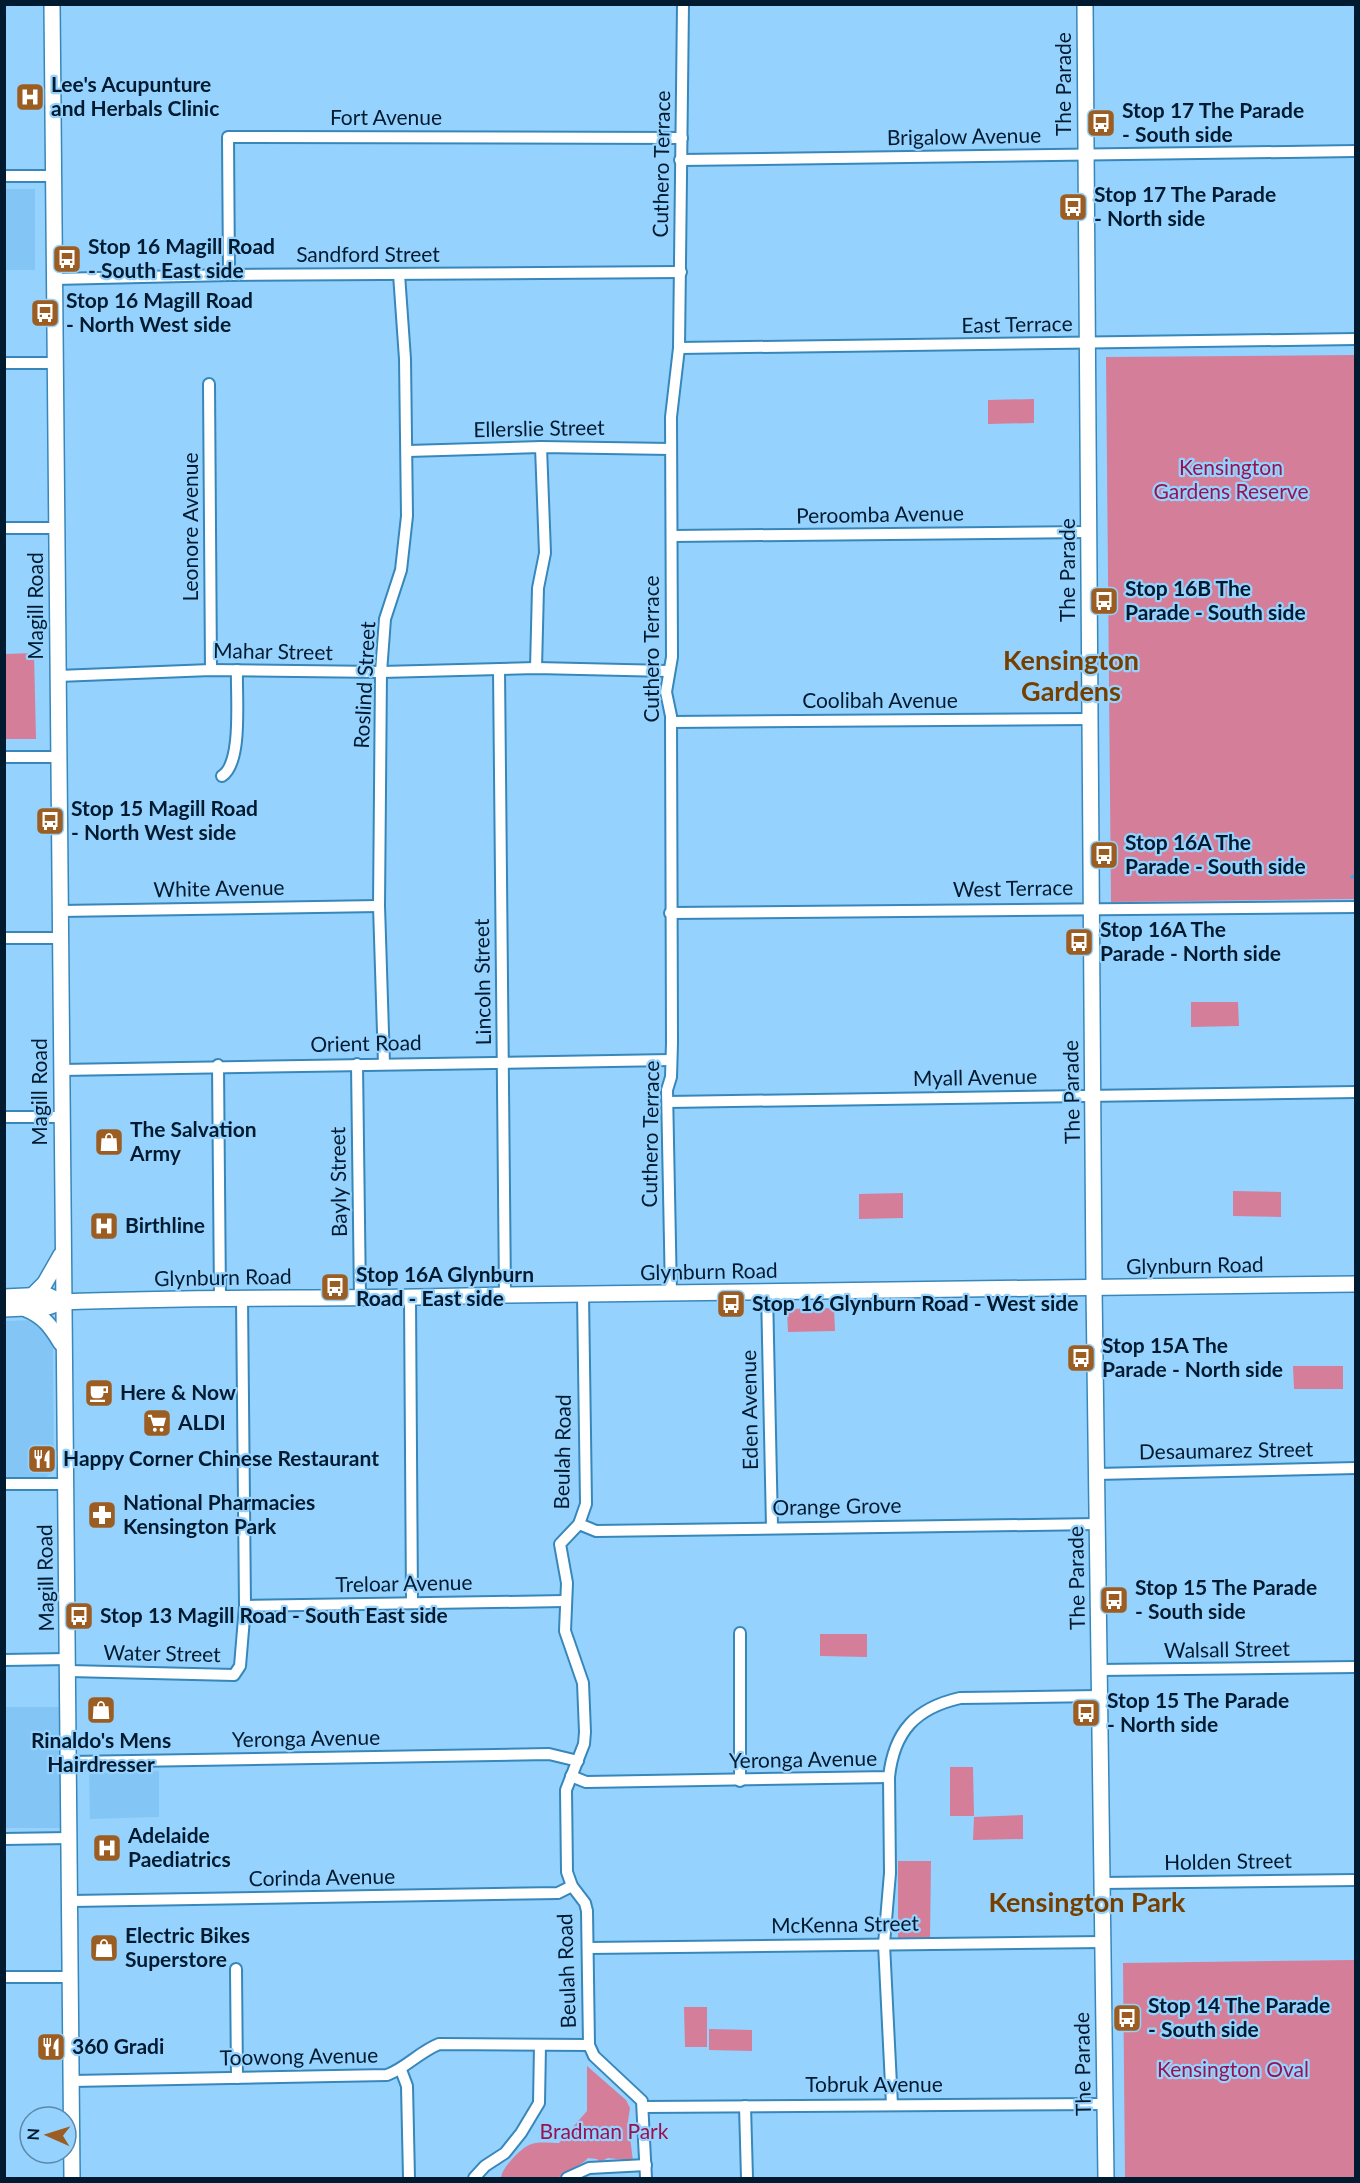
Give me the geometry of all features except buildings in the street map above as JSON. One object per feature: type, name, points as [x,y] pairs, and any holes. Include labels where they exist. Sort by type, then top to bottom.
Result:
[{"type":"main road","name":"Magill Road","points":[[52,4],[62,1302],[69,1665],[72,2178]]},
{"type":"main road","name":"The Parade","points":[[1085,4],[1094,1288],[1106,2178]]},
{"type":"main road","points":[[62,1253],[45,1283],[28,1302],[51,1326],[63,1346]]},
{"type":"main road","name":"Glynburn Road","points":[[4,1297],[48,1307],[62,1302],[220,1298],[360,1299],[505,1295],[1356,1284]]},
{"type":"main road","name":"Glynburn Road","points":[[4,1309],[28,1302]]},
{"type":"street","name":"Cuthero Terrace","points":[[670,1294],[668,1102],[671,1060],[670,722],[667,698],[672,657],[672,397],[679,348],[681,272],[680,160],[683,4]]},
{"type":"street","name":"Fort Avenue","points":[[229,275],[228,137],[682,138]]},
{"type":"street","name":"Brigalow Avenue","points":[[680,160],[1356,151]]},
{"type":"street","points":[[4,176],[54,176]]},
{"type":"street","name":"Sandford Street","points":[[54,279],[229,275],[681,272]]},
{"type":"street","name":"Roslind Street","points":[[384,1064],[379,906],[381,672],[385,619],[401,570],[407,516],[408,451],[399,274]]},
{"type":"street","name":"East Terrace","points":[[679,348],[1356,339]]},
{"type":"street","points":[[4,363],[55,363]]},
{"type":"street","name":"Leonore Avenue","points":[[209,384],[211,670]]},
{"type":"street","points":[[536,668],[538,588],[545,553],[541,447]]},
{"type":"street","name":"Ellerslie Street","points":[[408,451],[541,447],[671,449]]},
{"type":"street","points":[[4,528],[57,528]]},
{"type":"street","name":"Peroomba Avenue","points":[[672,536],[1089,532]]},
{"type":"street","name":"Mahar Street","points":[[58,676],[211,670],[381,672],[536,668],[669,671]]},
{"type":"street","name":"Lincoln Street","points":[[499,669],[505,1295]]},
{"type":"street","points":[[222,776],[231,769],[235,752],[237,670]]},
{"type":"street","name":"Coolibah Avenue","points":[[670,722],[1090,719]]},
{"type":"street","points":[[4,757],[58,757]]},
{"type":"street","name":"White Avenue","points":[[60,910],[379,906]]},
{"type":"street","name":"West Terrace","points":[[670,914],[1356,907]]},
{"type":"street","points":[[4,938],[60,938]]},
{"type":"street","name":"Orient Road","points":[[61,1070],[218,1065],[671,1060]]},
{"type":"street","name":"Bayly Street","points":[[357,1064],[360,1299]]},
{"type":"street","points":[[218,1065],[220,1298]]},
{"type":"street","name":"Myall Avenue","points":[[668,1102],[1356,1092]]},
{"type":"street","points":[[4,1117],[62,1117]]},
{"type":"street","name":"Eden Avenue","points":[[767,1292],[772,1527]]},
{"type":"street","name":"Beulah Road","points":[[583,1294],[586,1504],[579,1524],[560,1544],[567,1583],[565,1631],[583,1683],[584,1744],[566,1791],[567,1872],[572,1886],[588,1911],[589,2045],[594,2056],[642,2101],[643,2107]]},
{"type":"street","name":"Water Street","points":[[69,1665],[234,1675],[240,1666],[245,1606],[242,1298]]},
{"type":"street","points":[[410,1298],[412,1603]]},
{"type":"street","name":"Desaumarez Street","points":[[1096,1473],[1356,1468]]},
{"type":"street","points":[[4,1484],[65,1484]]},
{"type":"street","name":"Orange Grove","points":[[579,1524],[596,1531],[1097,1524]]},
{"type":"street","name":"Treloar Avenue","points":[[245,1606],[565,1601]]},
{"type":"street","points":[[740,1632],[740,1781]]},
{"type":"street","points":[[4,1660],[69,1665]]},
{"type":"street","name":"Walsall Street","points":[[1099,1671],[1356,1667]]},
{"type":"street","name":"Yeronga Avenue","points":[[571,1776],[586,1782],[889,1777],[891,1763],[906,1729],[919,1713],[939,1703],[960,1698],[1099,1696]]},
{"type":"street","name":"Yeronga Avenue","points":[[70,1762],[549,1754],[578,1761]]},
{"type":"street","points":[[889,1777],[890,1873],[884,1944],[892,2105]]},
{"type":"street","points":[[4,1839],[70,1838]]},
{"type":"street","name":"Holden Street","points":[[1102,1883],[1356,1880]]},
{"type":"street","name":"Corinda Avenue","points":[[71,1901],[558,1893],[572,1886]]},
{"type":"street","name":"McKenna Street","points":[[588,1948],[1102,1942]]},
{"type":"street","points":[[236,1969],[237,2078]]},
{"type":"street","points":[[4,1977],[71,1977]]},
{"type":"street","name":"Toowong Avenue","points":[[72,2080],[387,2075],[401,2070],[419,2054],[439,2044],[589,2045]]},
{"type":"street","points":[[474,2178],[485,2166],[505,2153],[521,2133],[539,2103],[540,2045]]},
{"type":"street","points":[[401,2070],[408,2094],[409,2178]]},
{"type":"street","name":"Tobruk Avenue","points":[[643,2107],[1105,2103]]},
{"type":"street","points":[[745,2106],[747,2178]]},
{"type":"street","points":[[643,2107],[641,2126],[646,2178]]},
{"type":"street","points":[[567,2178],[589,2168],[646,2165]]},
{"type":"shaded area","points":[[5,189],[35,189],[35,270],[5,270]]},
{"type":"shaded area","points":[[35,1320],[53,1339],[54,1470],[43,1480],[5,1480],[5,1321]]},
{"type":"shaded area","points":[[5,1707],[59,1707],[60,1828],[5,1828]]},
{"type":"shaded area","points":[[159,1771],[159,1817],[90,1819],[89,1773]]},
{"type":"green space","name":"Kensington Gardens Reserve","points":[[1355,355],[1355,899],[1111,902],[1106,357]]},
{"type":"green space","points":[[1034,399],[1034,423],[988,424],[988,400]]},
{"type":"green space","points":[[34,653],[36,739],[5,739],[5,654]]},
{"type":"green space","points":[[1191,1002],[1238,1002],[1239,1026],[1191,1027]]},
{"type":"green space","points":[[1233,1191],[1281,1192],[1281,1217],[1233,1216]]},
{"type":"green space","points":[[903,1193],[903,1218],[859,1219],[859,1194]]},
{"type":"green space","points":[[834,1308],[835,1331],[788,1332],[787,1309]]},
{"type":"green space","points":[[1293,1366],[1343,1366],[1343,1389],[1294,1389]]},
{"type":"green space","points":[[820,1634],[867,1634],[867,1657],[820,1656]]},
{"type":"green space","points":[[950,1767],[973,1767],[974,1816],[950,1816]]},
{"type":"green space","points":[[1023,1815],[1023,1839],[973,1840],[974,1817]]},
{"type":"green space","points":[[898,1861],[931,1861],[930,1938],[898,1938]]},
{"type":"green space","name":"Kensington Oval","points":[[1355,1960],[1355,2178],[1125,2178],[1123,1963]]},
{"type":"green space","points":[[684,2007],[707,2007],[707,2047],[685,2047]]},
{"type":"green space","points":[[709,2029],[752,2030],[752,2051],[709,2050]]},
{"type":"green space","name":"Bradman Park","points":[[587,2066],[626,2100],[630,2108],[628,2121],[633,2161],[608,2158],[600,2162],[597,2159],[588,2158],[558,2178],[501,2178],[507,2165],[521,2151],[536,2143],[559,2143],[587,2111]]},
{"type":"waterway","points":[[1352,877],[1356,875]]},
{"type":"place","name":"Lee's Acupunture and Herbals Clinic","points":[[30,97]]},
{"type":"place","name":"Stop 17 The Parade - South side","points":[[1101,123]]},
{"type":"place","name":"Stop 17 The Parade - North side","points":[[1073,207]]},
{"type":"place","name":"Stop 16 Magill Road - South East side","points":[[67,259]]},
{"type":"place","name":"Stop 16 Magill Road - North West side","points":[[45,313]]},
{"type":"place","name":"Stop 16B The Parade - South side","points":[[1104,601]]},
{"type":"place","name":"Stop 15 Magill Road - North West side","points":[[50,821]]},
{"type":"place","name":"Stop 16A The Parade - South side","points":[[1104,855]]},
{"type":"place","name":"Stop 16A The Parade - North side","points":[[1079,942]]},
{"type":"place","name":"The Salvation Army","points":[[109,1142]]},
{"type":"place","name":"Birthline","points":[[104,1226]]},
{"type":"place","name":"Stop 16A Glynburn Road - East side","points":[[335,1287]]},
{"type":"place","name":"Stop 16 Glynburn Road - West side","points":[[731,1304]]},
{"type":"place","name":"Stop 15A The Parade - North side","points":[[1081,1358]]},
{"type":"place","name":"Here & Now","points":[[99,1393]]},
{"type":"place","name":"ALDI","points":[[157,1423]]},
{"type":"place","name":"Happy Corner Chinese Restaurant","points":[[42,1459]]},
{"type":"place","name":"National Pharmacies Kensington Park","points":[[102,1515]]},
{"type":"place","name":"Stop 15 The Parade - South side","points":[[1114,1600]]},
{"type":"place","name":"Stop 13 Magill Road - South East side","points":[[79,1616]]},
{"type":"place","name":"Rinaldo's Mens Hairdresser","points":[[101,1710]]},
{"type":"place","name":"Stop 15 The Parade - North side","points":[[1086,1713]]},
{"type":"place","name":"Adelaide Paediatrics","points":[[107,1848]]},
{"type":"place","name":"Electric Bikes Superstore","points":[[104,1948]]},
{"type":"place","name":"Stop 14 The Parade - South side","points":[[1127,2018]]},
{"type":"place","name":"360 Gradi","points":[[51,2047]]},
{"type":"district","name":"Kensington Gardens","points":[[1071,676]]},
{"type":"district","name":"Kensington Park","points":[[1087,1903]]}]
